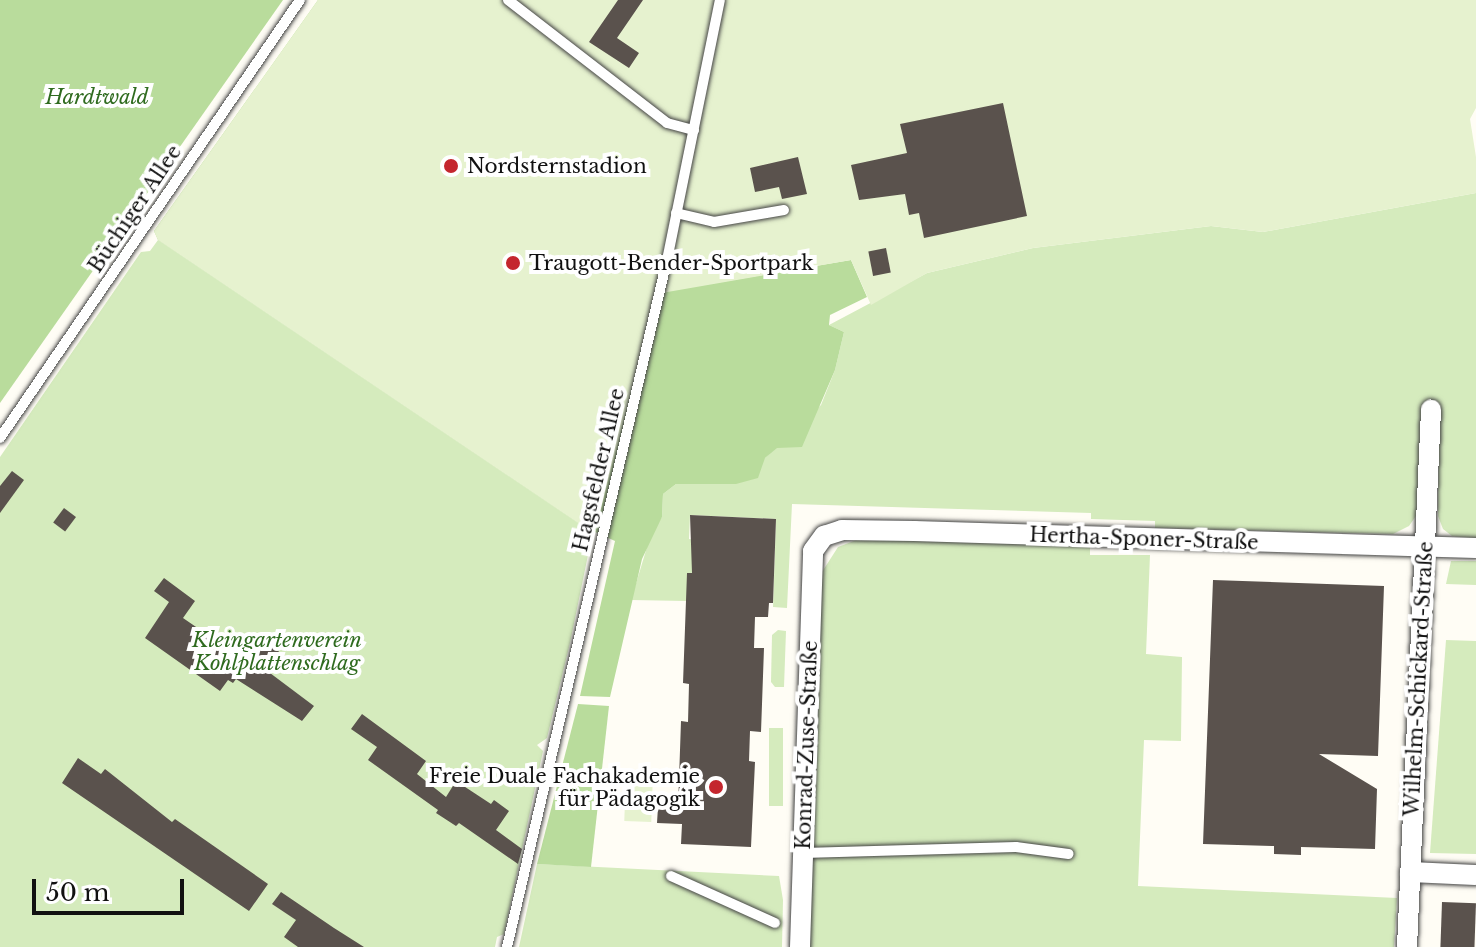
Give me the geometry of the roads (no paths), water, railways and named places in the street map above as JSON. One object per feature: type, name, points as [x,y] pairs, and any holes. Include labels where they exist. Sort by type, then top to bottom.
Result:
[{"type":"street","name":"Wilhelm-Schickard-Straße","points":[[1407,947],[1431,410]]},
{"type":"street","name":"Hertha-Sponer-Straße","points":[[817,544],[833,531],[852,530],[1476,548]]},
{"type":"street","name":"Konrad-Zuse-Straße","points":[[800,947],[813,551],[817,544]]},
{"type":"street","points":[[1410,872],[1476,875]]},
{"type":"lane","name":"Büchiger Allee","points":[[0,438],[300,0]]},
{"type":"lane","points":[[508,0],[667,123],[694,130]]},
{"type":"lane","name":"Hagsfelder Allee","points":[[507,947],[676,213],[720,0]]},
{"type":"lane","points":[[676,213],[714,222],[784,210]]},
{"type":"lane","points":[[803,853],[1016,847],[1069,854]]},
{"type":"lane","points":[[671,876],[775,923]]},
{"type":"place","name":"Nordsternstadion","points":[[451,166]]},
{"type":"place","name":"Traugott-Bender-Sportpark","points":[[513,263]]},
{"type":"place","name":"Freie Duale Fachakademie für Pädagogik","points":[[716,787]]},
{"type":"park label","name":"Hardtwald","points":[[97,97]]},
{"type":"park label","name":"Kleingartenverein Kohlplattenschlag","points":[[277,652]]}]
